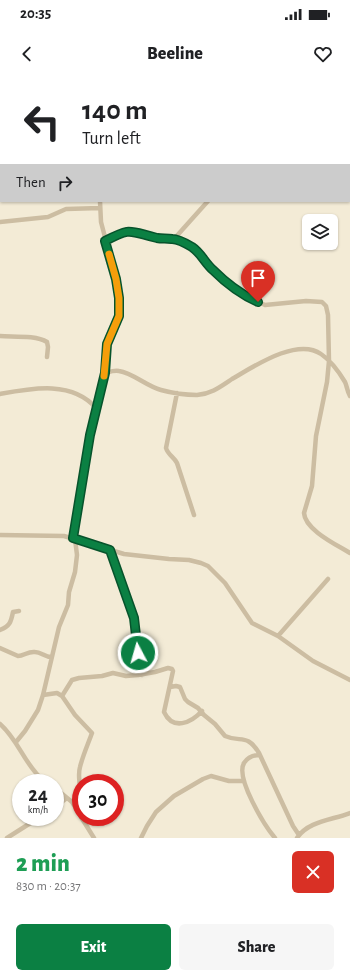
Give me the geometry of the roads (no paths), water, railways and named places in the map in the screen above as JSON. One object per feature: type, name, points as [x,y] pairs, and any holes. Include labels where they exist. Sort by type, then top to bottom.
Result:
[{"type":"street","points":[[16,742],[38,710],[43,695],[59,626],[68,605],[69,592],[75,572],[77,555],[74,538],[90,435],[105,373],[107,344],[119,316],[119,298],[116,279],[100,222],[100,202]]},
{"type":"street","points":[[174,239],[207,202]]},
{"type":"street","points":[[0,222],[48,217],[66,209],[100,208]]},
{"type":"street","points":[[105,241],[122,232],[128,231],[158,238],[174,239],[197,251],[212,270],[250,298],[266,305],[306,301],[322,302],[326,306],[328,315],[329,361],[316,436],[312,486],[304,513],[304,518],[324,537],[350,553]]},
{"type":"street","points":[[0,336],[44,340],[47,342],[48,347],[47,357]]},
{"type":"street","points":[[105,373],[118,370],[160,390],[197,395],[210,393],[256,365],[290,351],[312,349],[329,361],[346,383],[350,396]]},
{"type":"street","points":[[0,394],[57,388],[74,392],[84,397],[91,401],[97,408]]},
{"type":"street","points":[[177,393],[166,448],[168,454],[175,459],[177,463],[194,516]]},
{"type":"street","points":[[0,535],[50,535],[74,538],[124,554],[169,560],[189,560],[201,563],[211,569],[225,583],[252,623],[278,636],[313,661],[350,679]]},
{"type":"street","points":[[110,550],[134,618],[142,675]]},
{"type":"street","points":[[278,636],[328,579]]},
{"type":"street","points":[[0,630],[7,627],[11,622],[13,612],[19,611]]},
{"type":"street","points":[[0,648],[18,656],[35,652],[46,657],[51,657]]},
{"type":"street","points":[[62,696],[72,680],[79,678],[102,676],[113,672],[126,676],[142,675],[168,668],[172,669],[173,672],[164,712],[170,720],[178,724],[188,722],[202,711]]},
{"type":"street","points":[[170,687],[180,687],[188,702],[202,711],[204,715],[215,724],[225,736],[246,739],[254,745],[298,837],[306,828],[350,813]]},
{"type":"street","points":[[43,695],[57,693],[62,696],[75,715],[92,733],[80,766],[80,774]]},
{"type":"street","points":[[0,724],[16,742],[19,749],[37,774]]},
{"type":"street","points":[[260,755],[249,757],[244,763],[242,768],[244,781],[251,800],[267,829],[275,838]]},
{"type":"street","points":[[141,838],[156,812],[174,796],[203,779],[211,776],[229,782],[244,781]]},
{"type":"street","points":[[64,796],[72,802]]},
{"type":"street","points":[[8,838],[26,826]]},
{"type":"street","points":[[87,826],[94,838]]}]
